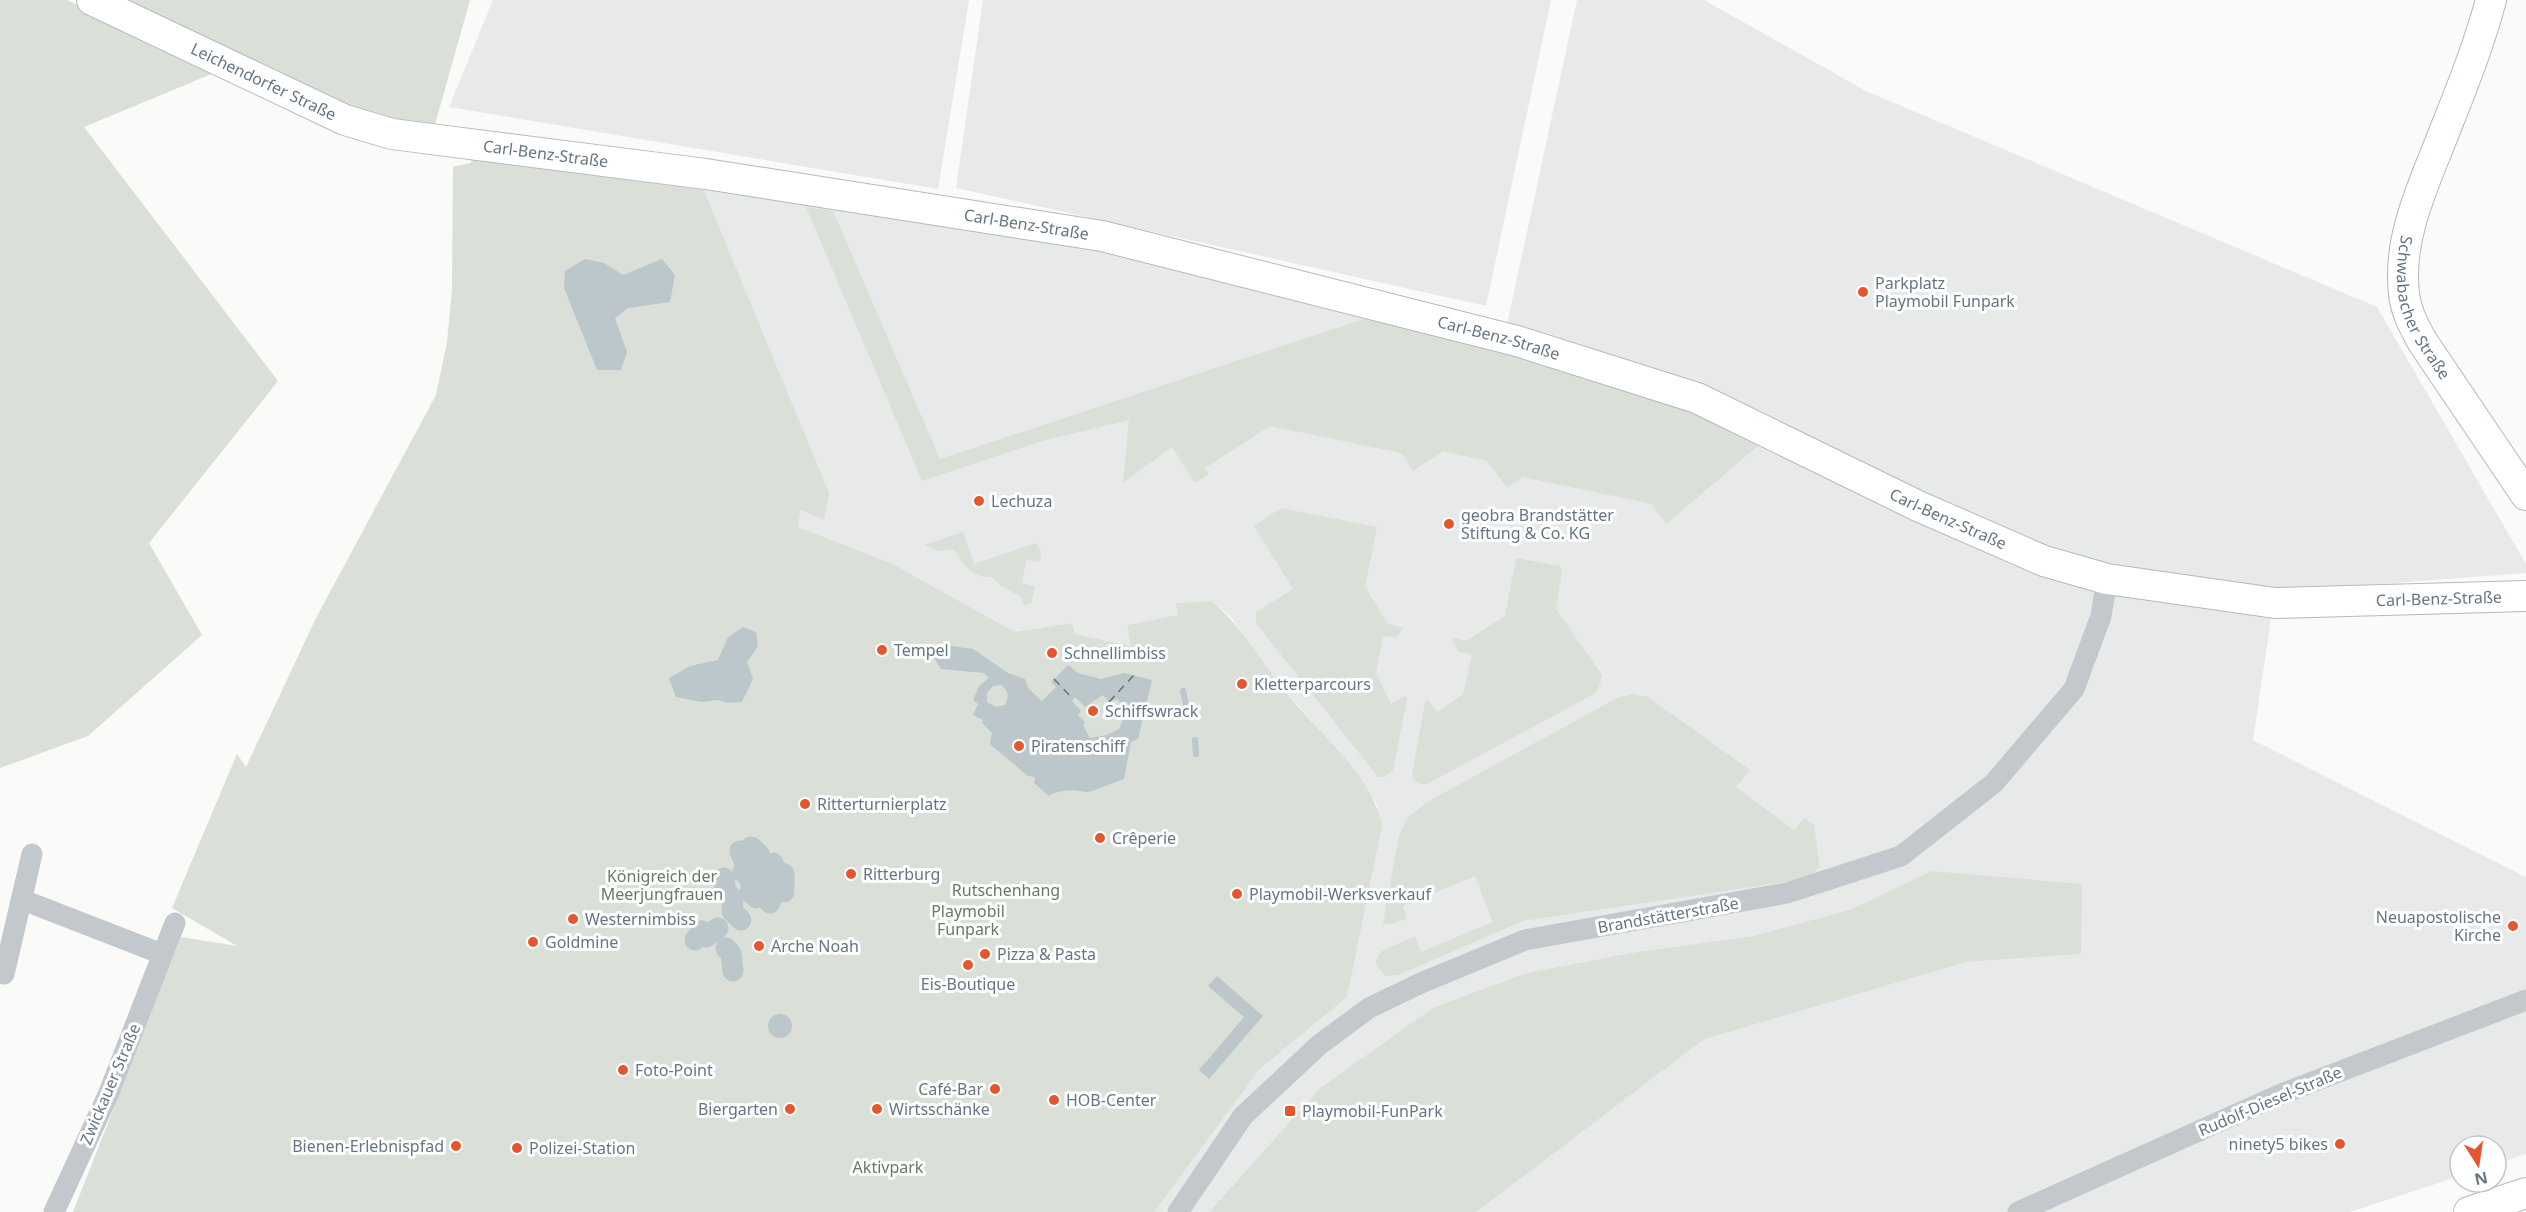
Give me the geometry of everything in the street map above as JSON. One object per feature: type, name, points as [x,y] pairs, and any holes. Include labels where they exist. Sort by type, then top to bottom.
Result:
[{"type":"street","name":"Leichendorfer Straße","points":[[92,0],[345,120],[392,134],[444,140]]},
{"type":"street","name":"Schwabacher Straße","points":[[2491,0],[2478,46],[2419,196],[2403,264],[2404,292],[2411,321],[2422,341],[2526,495]]},
{"type":"street","name":"Carl-Benz-Straße","points":[[444,140],[706,174],[1102,236],[1517,341],[1697,398],[1918,506],[2044,561],[2107,579],[2275,603],[2526,596]]},
{"type":"street","name":"Brandstätterstraße","points":[[1178,1212],[1243,1116],[1264,1094],[1319,1045],[1379,1003],[1525,940],[1787,893],[1900,856],[1994,783],[2074,689],[2101,616],[2107,579]]},
{"type":"street","points":[[4,974],[32,854]]},
{"type":"street","points":[[23,900],[162,954]]},
{"type":"street","name":"Zwickauer Straße","points":[[54,1212],[108,1095],[175,923]]},
{"type":"street","name":"Rudolf-Diesel-Straße","points":[[2018,1212],[2279,1095],[2526,1000]]},
{"type":"street","points":[[2469,1212],[2526,1193]]},
{"type":"shaded area","points":[[493,0],[969,0],[938,189],[449,107]]},
{"type":"shaded area","points":[[983,0],[1551,0],[1486,306],[956,188]]},
{"type":"shaded area","points":[[1577,0],[1704,0],[1866,91],[2377,307],[2526,564],[2526,573],[2275,592],[2253,740],[2526,877],[2526,1154],[2508,1160],[2508,1134],[2448,1134],[2448,1180],[2350,1212],[1476,1212],[1705,1039],[1967,962],[2081,954],[1931,871],[1852,909],[1753,936],[1630,953],[1527,973],[1434,1007],[1320,1088],[1209,1212],[1154,1212],[1260,1069],[1347,997],[1378,806],[1356,773],[1285,691],[1229,615],[1212,601],[1177,603],[1179,615],[1127,625],[1132,646],[1075,634],[1072,623],[1015,632],[891,563],[798,527],[801,510],[700,181],[1099,247],[1503,343]]},
{"type":"shaded area","points":[[585,259],[604,263],[623,275],[662,259],[675,275],[670,302],[628,308],[615,318],[627,352],[621,370],[597,370],[564,288],[565,271]]},
{"type":"shaded area","points":[[743,627],[756,632],[758,646],[747,662],[753,679],[742,702],[728,703],[718,700],[701,702],[676,697],[669,678],[690,666],[718,660],[728,637]]},
{"type":"shaded area","points":[[943,645],[973,649],[1008,673],[1025,679],[1028,688],[1042,701],[1056,687],[1051,682],[1068,665],[1078,673],[1101,679],[1124,673],[1152,680],[1138,739],[1131,742],[1124,779],[1089,792],[1062,791],[1049,796],[1034,783],[1035,777],[1028,776],[990,744],[992,733],[982,723],[983,720],[973,715],[978,704],[973,700],[979,686],[989,678],[984,673],[941,669],[933,656]],"holes":[[[1001,685],[1008,694],[1007,699],[1005,705],[996,707],[987,702],[987,693],[993,686]],[[1103,695],[1109,702],[1118,699],[1125,715],[1119,729],[1107,735],[1090,738],[1083,725],[1085,722],[1078,715],[1081,711],[1072,701],[1075,697],[1085,707]]]},
{"type":"shaded area","points":[[1217,976],[1263,1016],[1209,1079],[1199,1070],[1244,1017],[1208,986]]},
{"type":"shaded area","points":[[780,1014],[785,1015],[791,1021],[791,1031],[785,1037],[780,1038],[775,1037],[769,1031],[768,1026],[769,1021],[775,1015]]},
{"type":"green space","points":[[0,0],[67,0],[214,73],[84,127],[278,381],[149,543],[202,635],[88,736],[0,768]]},
{"type":"green space","points":[[113,0],[470,0],[434,128],[356,110]]},
{"type":"green space","name":"Playmobil Funpark","points":[[473,153],[700,181],[829,493],[824,520],[801,510],[798,527],[891,563],[1015,632],[1072,623],[1075,634],[1131,646],[1127,625],[1178,615],[1176,603],[1212,601],[1241,632],[1297,706],[1341,753],[1367,787],[1382,825],[1347,997],[1260,1069],[1154,1212],[73,1212],[181,937],[237,946],[172,908],[237,754],[246,767],[316,618],[436,395],[447,342],[452,290],[453,167],[471,163]]},
{"type":"green space","points":[[806,207],[833,211],[940,459],[1367,318],[1454,337],[1671,403],[1760,444],[1666,524],[1652,504],[1523,477],[1507,487],[1487,461],[1443,451],[1413,471],[1402,453],[1270,426],[1205,468],[1209,474],[1195,483],[1172,447],[1123,483],[1129,420],[1038,442],[922,481]]},
{"type":"green space","points":[[1281,508],[1377,527],[1365,587],[1388,624],[1403,628],[1397,637],[1383,636],[1376,673],[1391,704],[1405,696],[1407,699],[1393,770],[1385,777],[1378,777],[1256,623],[1256,612],[1293,589],[1254,526]]},
{"type":"green space","points":[[963,532],[974,564],[1036,543],[1041,552],[1040,562],[1026,560],[1022,583],[1035,586],[1031,604],[1024,605],[1021,597],[1000,585],[992,577],[973,573],[954,549],[938,551],[924,545]]},
{"type":"green space","points":[[1516,558],[1560,566],[1562,571],[1556,609],[1602,675],[1600,685],[1594,694],[1427,784],[1420,784],[1412,775],[1425,702],[1428,700],[1437,712],[1463,694],[1472,655],[1458,651],[1451,637],[1466,641],[1505,616]]},
{"type":"green space","points":[[1632,694],[1648,697],[1750,770],[1736,787],[1794,830],[1804,818],[1814,825],[1820,867],[1810,877],[1785,882],[1523,921],[1398,975],[1385,976],[1375,962],[1382,951],[1415,936],[1421,952],[1493,922],[1475,876],[1403,906],[1407,919],[1390,924],[1383,923],[1399,836],[1408,817],[1427,802],[1617,698]]},
{"type":"green space","points":[[1931,871],[2082,884],[2081,954],[1967,962],[1705,1039],[1476,1212],[1209,1212],[1320,1088],[1434,1007],[1527,973],[1630,953],[1753,936],[1852,909]]},
{"type":"waterway","points":[[1183,691],[1188,712]]},
{"type":"waterway","points":[[1195,740],[1196,754]]},
{"type":"waterway","points":[[751,847],[759,854],[758,866],[766,875],[763,885],[774,892],[770,903]]},
{"type":"waterway","points":[[740,851],[746,865],[743,872],[753,881],[750,892],[757,898]]},
{"type":"waterway","points":[[773,863],[775,870],[784,874],[784,892]]},
{"type":"waterway","points":[[724,878],[726,893],[733,898],[732,911],[741,920]]},
{"type":"waterway","points":[[695,940],[702,931],[706,937],[718,928]]},
{"type":"waterway","points":[[726,948],[731,954],[733,971]]},
{"type":"ferry route","points":[[1109,702],[1134,675]]},
{"type":"ferry route","points":[[1054,679],[1073,699]]},
{"type":"place","name":"Parkplatz Playmobil Funpark","points":[[1863,292]]},
{"type":"place","name":"Lechuza","points":[[979,501]]},
{"type":"place","name":"geobra Brandstätter Stiftung & Co. KG","points":[[1449,524]]},
{"type":"place","name":"Tempel","points":[[882,650]]},
{"type":"place","name":"Schnellimbiss","points":[[1052,653]]},
{"type":"place","name":"Kletterparcours","points":[[1242,684]]},
{"type":"place","name":"Schiffswrack","points":[[1093,711]]},
{"type":"place","name":"Piratenschiff","points":[[1019,746]]},
{"type":"place","name":"Ritterturnierplatz","points":[[805,804]]},
{"type":"place","name":"Crêperie","points":[[1100,838]]},
{"type":"place","name":"Ritterburg","points":[[851,874]]},
{"type":"place","name":"Playmobil-Werksverkauf","points":[[1237,894]]},
{"type":"place","name":"Westernimbiss","points":[[573,919]]},
{"type":"place","name":"Neuapostolische Kirche","points":[[2513,926]]},
{"type":"place","name":"Goldmine","points":[[533,942]]},
{"type":"place","name":"Arche Noah","points":[[759,946]]},
{"type":"place","name":"Pizza & Pasta","points":[[985,954]]},
{"type":"place","name":"Eis-Boutique","points":[[968,965]]},
{"type":"place","name":"Foto-Point","points":[[623,1070]]},
{"type":"place","name":"Café-Bar","points":[[995,1089]]},
{"type":"place","name":"HOB-Center","points":[[1054,1100]]},
{"type":"place","name":"Biergarten","points":[[790,1109]]},
{"type":"place","name":"Wirtsschänke","points":[[877,1109]]},
{"type":"place","name":"Playmobil-FunPark","points":[[1290,1111]]},
{"type":"place","name":"ninety5 bikes","points":[[2340,1144]]},
{"type":"place","name":"Bienen-Erlebnispfad","points":[[456,1146]]},
{"type":"place","name":"Polizei-Station","points":[[517,1148]]},
{"type":"park label","name":"Königreich der Meerjungfrauen","points":[[662,885]]},
{"type":"park label","name":"Rutschenhang","points":[[1006,890]]},
{"type":"park label","name":"Aktivpark","points":[[888,1167]]}]
